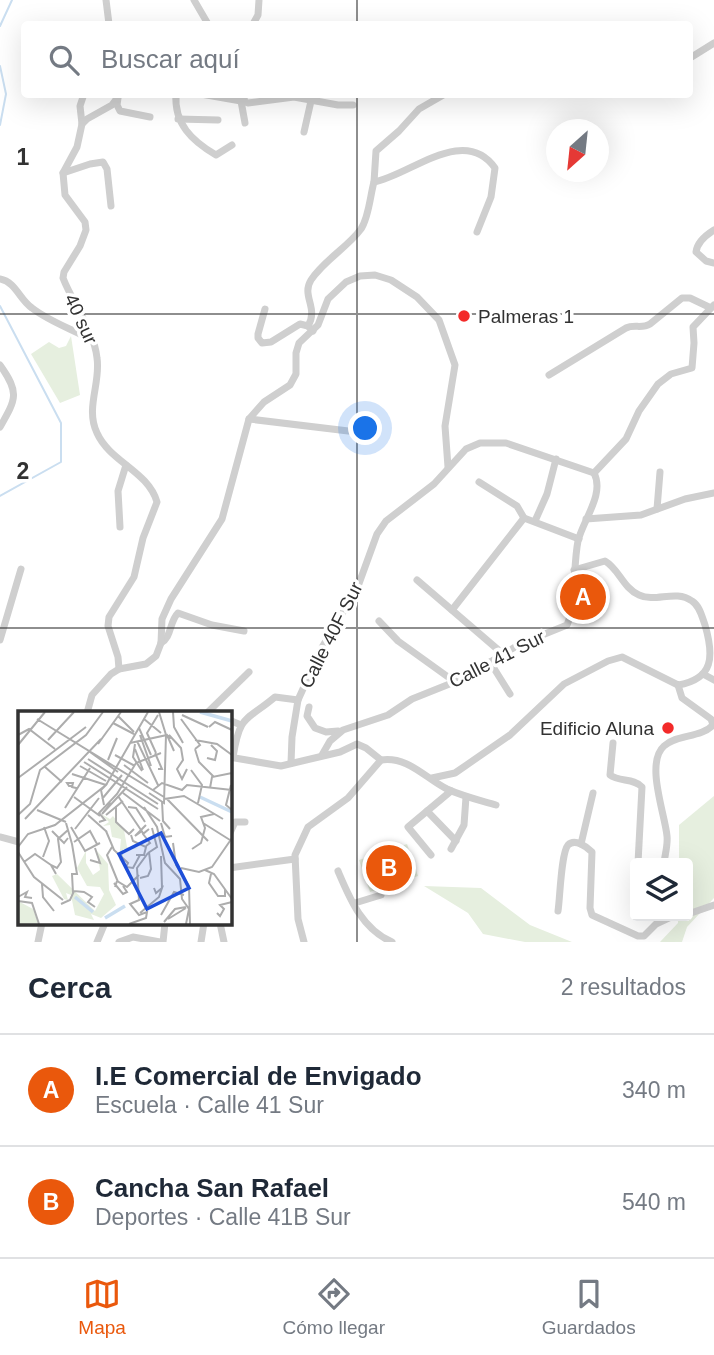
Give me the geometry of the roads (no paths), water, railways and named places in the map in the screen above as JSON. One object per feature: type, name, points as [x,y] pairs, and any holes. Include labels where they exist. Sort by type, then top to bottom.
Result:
[{"type":"street","points":[[106,0],[109,21]]},
{"type":"street","points":[[194,0],[206,21]]},
{"type":"street","points":[[255,21],[259,0]]},
{"type":"street","points":[[693,56],[714,43]]},
{"type":"street","points":[[63,173],[77,147],[82,124],[80,106],[83,98]]},
{"type":"street","points":[[82,124],[116,98]]},
{"type":"street","points":[[119,98],[117,105],[120,110],[150,117]]},
{"type":"street","points":[[176,98],[178,119],[186,130],[213,154],[219,155],[232,145]]},
{"type":"street","points":[[300,98],[353,105]]},
{"type":"street","points":[[311,329],[314,316],[308,292],[312,280],[363,226],[374,182],[376,152],[419,109],[437,98]]},
{"type":"street","points":[[243,99],[245,123]]},
{"type":"street","points":[[304,132],[311,101]]},
{"type":"street","points":[[178,119],[218,120]]},
{"type":"street","points":[[374,182],[385,180],[442,153],[463,151],[479,154],[495,168],[491,197],[477,232]]},
{"type":"street","points":[[63,173],[103,162],[107,169],[111,206]]},
{"type":"street","name":"40 sur","points":[[63,173],[65,195],[85,222],[86,230],[63,278],[98,360],[92,402],[95,429],[106,446],[150,487],[157,502],[143,538],[134,577],[109,617],[108,626],[119,669]]},
{"type":"street","points":[[714,230],[701,241],[696,252],[706,261],[714,263]]},
{"type":"street","points":[[88,711],[92,695],[119,669],[146,664],[156,656],[161,643],[162,619],[171,599],[222,519],[249,419],[264,402],[290,386],[298,368],[297,348],[328,299],[346,282],[360,276],[375,275],[391,280],[406,288],[439,320],[455,365],[445,426],[448,467]]},
{"type":"street","points":[[0,279],[10,282],[24,302],[34,310],[92,341]]},
{"type":"street","points":[[535,521],[547,494],[556,459],[594,472],[626,439],[639,411],[658,384],[671,374],[688,370],[694,365],[693,327],[713,307],[690,298],[682,298],[650,324],[626,328],[549,375]]},
{"type":"street","points":[[265,309],[258,334],[262,343],[271,342],[300,324],[311,329]]},
{"type":"street","points":[[0,365],[13,387],[15,397],[14,405],[0,427]]},
{"type":"street","points":[[249,419],[365,433]]},
{"type":"street","name":"Calle 40F Sur","points":[[290,763],[298,700],[321,649],[357,589],[381,528],[408,502],[434,484],[466,449],[480,443],[506,443],[556,459]]},
{"type":"street","points":[[120,527],[118,491],[126,465]]},
{"type":"street","name":"Calle 41 Sur","points":[[343,730],[388,715],[412,699],[455,682],[520,643],[567,625],[571,612],[579,539],[597,489],[594,472]]},
{"type":"street","points":[[657,509],[660,472]]},
{"type":"street","points":[[479,482],[517,506],[524,518],[579,539]]},
{"type":"street","points":[[586,519],[641,515],[685,499],[714,493]]},
{"type":"street","points":[[452,610],[524,518]]},
{"type":"street","points":[[574,570],[608,562],[628,588],[638,595],[683,597],[698,607],[713,659],[709,670],[678,685]]},
{"type":"street","points":[[0,640],[21,569]]},
{"type":"street","points":[[417,580],[503,654]]},
{"type":"street","points":[[161,643],[167,638],[178,613],[212,625],[244,631]]},
{"type":"street","points":[[379,621],[398,641],[455,682]]},
{"type":"street","points":[[432,778],[452,775],[510,736],[556,690],[574,678],[620,656],[678,685],[682,698],[711,719],[713,725],[706,730],[671,741],[657,757],[656,777],[667,836],[665,858]]},
{"type":"street","points":[[490,662],[510,694]]},
{"type":"street","points":[[709,670],[714,680]]},
{"type":"street","points":[[210,711],[249,672]]},
{"type":"street","points":[[298,700],[275,697],[255,710],[241,725],[231,757],[274,766],[340,752],[357,744],[385,759],[410,765],[451,791],[496,805]]},
{"type":"street","points":[[309,707],[307,716],[315,728],[332,732],[343,730]]},
{"type":"street","points":[[231,721],[241,725]]},
{"type":"street","points":[[322,755],[330,741],[343,730]]},
{"type":"street","points":[[612,743],[610,775],[615,779],[638,783],[642,787],[638,858]]},
{"type":"street","points":[[304,942],[299,919],[295,859],[308,827],[348,798],[385,759]]},
{"type":"street","points":[[431,855],[408,827],[451,791]]},
{"type":"street","points":[[581,844],[593,793]]},
{"type":"street","points":[[451,849],[464,825],[466,797]]},
{"type":"street","points":[[427,811],[456,841]]},
{"type":"street","points":[[231,831],[235,822],[245,822]]},
{"type":"street","points":[[0,837],[18,842]]},
{"type":"street","points":[[558,911],[566,850],[570,844],[581,844],[592,852],[592,915],[638,936],[644,936],[662,921]]},
{"type":"street","points":[[231,868],[295,859]]},
{"type":"street","points":[[338,871],[368,926],[392,942]]},
{"type":"street","points":[[355,903],[381,895]]},
{"type":"street","points":[[693,912],[714,905]]},
{"type":"street","points":[[97,942],[104,925]]},
{"type":"street","points":[[119,942],[127,938],[162,942]]},
{"type":"waterway","points":[[0,26],[12,0]]},
{"type":"waterway","points":[[0,66],[6,94],[0,125]]},
{"type":"waterway","points":[[0,306],[61,423],[61,462],[0,496]]},
{"type":"place","name":"Palmeras 1","points":[[464,316]]},
{"type":"place","name":"I.E Comercial de Envigado","points":[[583,597]]},
{"type":"place","name":"Edificio Aluna","points":[[668,728]]},
{"type":"place","name":"Cancha San Rafael","points":[[389,868]]}]
